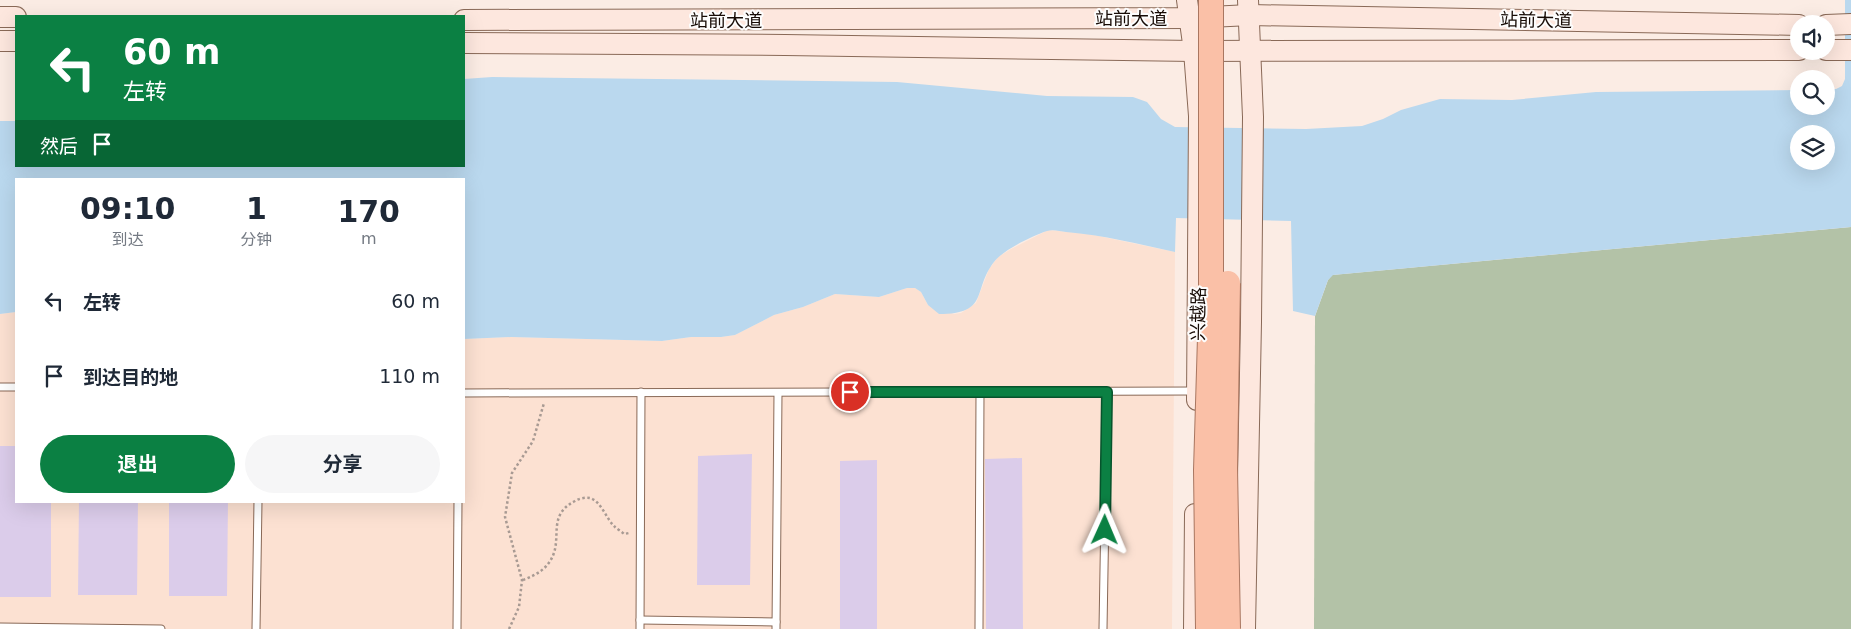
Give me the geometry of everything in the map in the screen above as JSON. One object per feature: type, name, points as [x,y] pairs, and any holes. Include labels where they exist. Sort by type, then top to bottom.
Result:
[{"type":"highway","points":[[1208,629],[1206,470],[1211,304],[1211,0]]},
{"type":"highway","points":[[1227,0],[1228,307],[1224,468],[1228,629]]},
{"type":"main road","name":"站前大道","points":[[465,20],[1249,8],[1790,24]]},
{"type":"main road","points":[[1245,629],[1253,117],[1249,8]]},
{"type":"main road","name":"兴越路","points":[[1188,9],[1194,51],[1198,116],[1198,310],[1194,629]]},
{"type":"main road","points":[[0,16],[15,17]]},
{"type":"main road","points":[[1835,25],[1851,24]]},
{"type":"main road","points":[[0,41],[15,41]]},
{"type":"main road","name":"站前大道","points":[[465,43],[1194,51],[1790,50]]},
{"type":"main road","points":[[1835,50],[1851,50]]},
{"type":"lane","points":[[0,387],[15,387]]},
{"type":"lane","points":[[465,393],[1197,391]]},
{"type":"lane","points":[[640,629],[642,392]]},
{"type":"lane","points":[[979,629],[980,392]]},
{"type":"lane","points":[[1103,629],[1107,392]]},
{"type":"lane","points":[[640,620],[776,625],[778,393]]},
{"type":"lane","points":[[256,629],[258,503]]},
{"type":"lane","points":[[457,629],[458,503]]},
{"type":"lane","points":[[0,627],[161,629]]},
{"type":"path","points":[[510,629],[519,607],[522,580],[505,517],[512,473],[533,441],[548,392]]},
{"type":"path","points":[[522,580],[534,576],[548,564],[557,546],[557,522],[565,506],[578,499],[590,498],[599,504],[614,527],[624,534],[640,532]]},
{"type":"shaded area","points":[[1048,230],[1089,234],[1175,252],[1172,629],[0,629],[0,314],[15,312],[15,503],[465,503],[465,339],[511,337],[662,341],[691,337],[721,337],[735,335],[774,315],[803,307],[835,294],[879,297],[907,288],[915,288],[921,292],[928,305],[954,314],[961,313],[976,303],[989,269],[998,257]]},
{"type":"green space","points":[[1851,227],[1851,629],[1314,629],[1315,316],[1328,280],[1332,275]]},
{"type":"water","points":[[1845,0],[1851,0],[1851,227],[1333,275],[1328,280],[1315,316],[1293,311],[1291,221],[1176,218],[1175,252],[1056,230],[1049,230],[1034,236],[998,257],[987,272],[973,305],[966,310],[955,313],[939,314],[928,305],[921,292],[915,288],[907,288],[879,297],[835,294],[803,307],[774,315],[735,335],[721,337],[691,337],[662,341],[511,337],[465,339],[465,178],[15,178],[15,312],[0,314],[0,121],[15,121],[15,167],[465,167],[465,79],[492,77],[897,82],[1047,96],[1133,97],[1147,102],[1161,119],[1175,127],[1306,129],[1362,126],[1401,110],[1440,99],[1512,100],[1596,92],[1790,90],[1790,115],[1835,115],[1836,89],[1842,86],[1845,79]]},
{"type":"building","points":[[0,446],[15,446],[15,503],[51,503],[51,597],[0,597]]},
{"type":"building","points":[[752,454],[750,585],[697,585],[698,456]]},
{"type":"building","points":[[1022,458],[1023,629],[986,629],[985,459]]},
{"type":"building","points":[[877,460],[877,629],[840,629],[840,461]]},
{"type":"building","points":[[79,503],[138,503],[137,595],[78,595]]},
{"type":"building","points":[[169,503],[228,503],[227,596],[169,596]]},
{"type":"route","points":[[850,392],[1107,392],[1105,530]]}]
